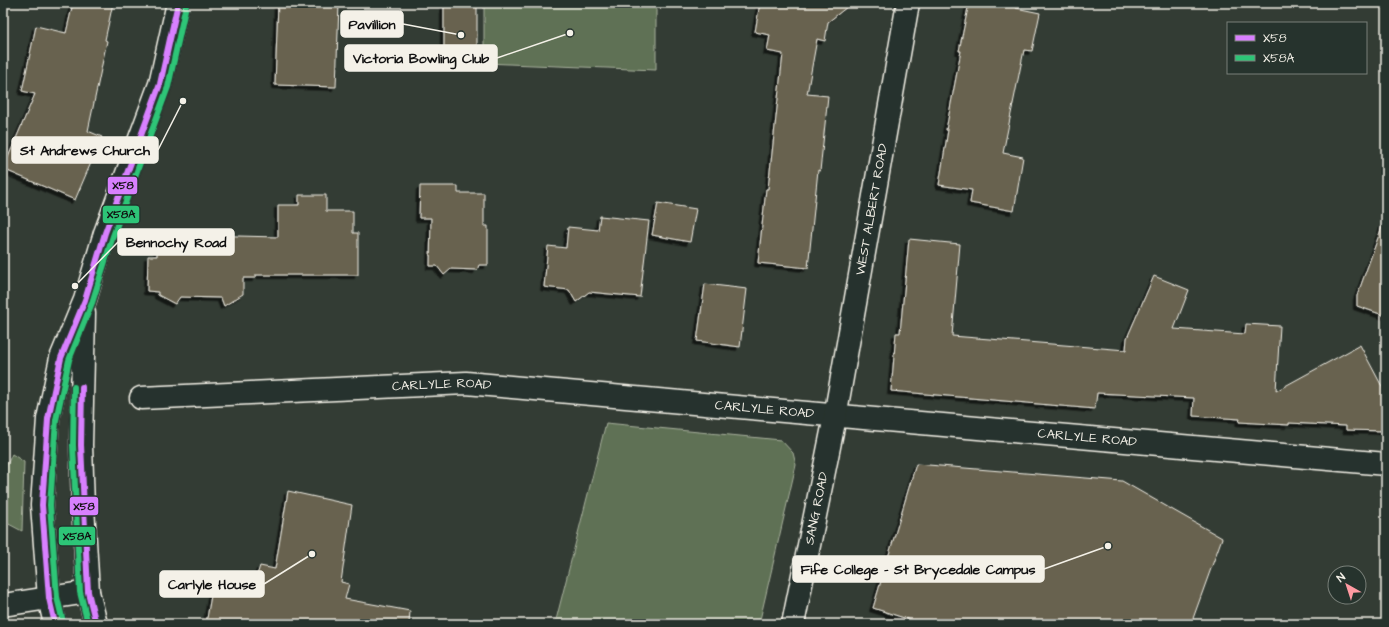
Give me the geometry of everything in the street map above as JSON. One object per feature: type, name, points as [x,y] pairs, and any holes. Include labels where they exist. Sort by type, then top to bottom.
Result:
[{"type":"street","points":[[56,624],[49,598],[42,506],[48,419],[61,358],[85,300],[105,233],[160,84],[178,3]]},
{"type":"street","name":"WEST ALBERT ROAD","points":[[835,417],[908,3]]},
{"type":"street","points":[[85,300],[81,445],[88,592],[96,624]]},
{"type":"street","name":"CARLYLE ROAD","points":[[141,398],[466,383],[835,417],[1386,464]]},
{"type":"street","name":"SANG ROAD","points":[[793,624],[835,417]]},
{"type":"street","points":[[3,605],[88,592]]},
{"type":"green space","points":[[484,3],[656,3],[656,70],[484,63]]},
{"type":"green space","points":[[606,423],[781,440],[793,453],[796,465],[759,624],[555,624]]},
{"type":"green space","points":[[12,454],[24,462],[22,531],[3,521],[3,473]]},
{"type":"building","points":[[73,3],[113,3],[105,40],[107,41],[88,131],[102,137],[75,200],[3,169],[35,94],[22,91],[36,26],[66,33]]},
{"type":"building","points":[[278,3],[339,4],[336,87],[275,85]]},
{"type":"building","points":[[444,3],[477,3],[477,66],[444,66]]},
{"type":"building","points":[[760,3],[852,3],[828,22],[825,41],[817,39],[807,94],[828,96],[820,171],[818,170],[808,268],[758,263],[783,54],[767,51],[770,35],[755,32]]},
{"type":"building","points":[[969,3],[1017,3],[1016,8],[1040,13],[1032,51],[1024,50],[1003,153],[1023,157],[1014,211],[970,203],[972,190],[939,185],[948,130],[946,130],[961,51],[959,51]]},
{"type":"building","points":[[420,186],[458,186],[458,193],[484,193],[484,226],[488,226],[488,265],[479,265],[477,270],[451,269],[444,275],[437,266],[430,266],[431,218],[419,218]]},
{"type":"building","points":[[299,195],[326,195],[326,211],[353,211],[353,233],[358,233],[358,275],[256,275],[256,278],[243,278],[243,294],[224,306],[221,298],[180,297],[175,304],[158,295],[158,292],[147,291],[148,256],[157,256],[158,233],[278,237],[278,205],[299,205]]},
{"type":"building","points":[[658,203],[696,209],[690,242],[652,235]]},
{"type":"building","points":[[600,216],[649,221],[640,297],[589,292],[576,302],[569,290],[544,287],[548,246],[566,248],[568,227],[598,230]]},
{"type":"building","points":[[1383,224],[1386,225],[1386,316],[1357,306],[1357,296]]},
{"type":"building","points":[[909,239],[960,244],[952,336],[1126,350],[1127,338],[1154,276],[1189,290],[1174,329],[1245,334],[1246,324],[1280,326],[1276,391],[1360,345],[1386,394],[1386,431],[1346,430],[1346,426],[1239,422],[1240,419],[1193,416],[1194,398],[1097,393],[1095,409],[891,391],[896,333],[900,333]]},
{"type":"building","points":[[705,284],[747,289],[740,347],[697,341]]},
{"type":"building","points":[[916,464],[1122,481],[1222,538],[1191,624],[923,624],[873,608]]},
{"type":"building","points":[[288,491],[352,505],[341,582],[349,584],[345,599],[410,611],[409,624],[206,624],[215,573],[255,581],[260,566],[275,569]]},
{"type":"transit line","name":"X58","points":[[55,624],[49,598],[42,505],[48,419],[61,358],[85,300],[105,233],[160,84],[178,3]]},
{"type":"transit line","name":"X58A","points":[[63,622],[57,597],[50,505],[56,420],[69,360],[92,303],[113,236],[168,87],[186,5]]},
{"type":"transit line","name":"X58A","points":[[74,387],[73,445],[80,592],[88,624]]},
{"type":"transit line","name":"X58","points":[[82,387],[81,445],[88,592],[96,624]]},
{"type":"place","name":"Victoria Bowling Club","points":[[570,33]]},
{"type":"place","name":"Pavillion","points":[[461,35]]},
{"type":"place","name":"St Andrews Church","points":[[183,101]]},
{"type":"place","name":"Bennochy Road","points":[[75,286]]},
{"type":"place","name":"Fife College - St Brycedale Campus","points":[[1108,546]]},
{"type":"place","name":"Carlyle House","points":[[312,554]]}]
